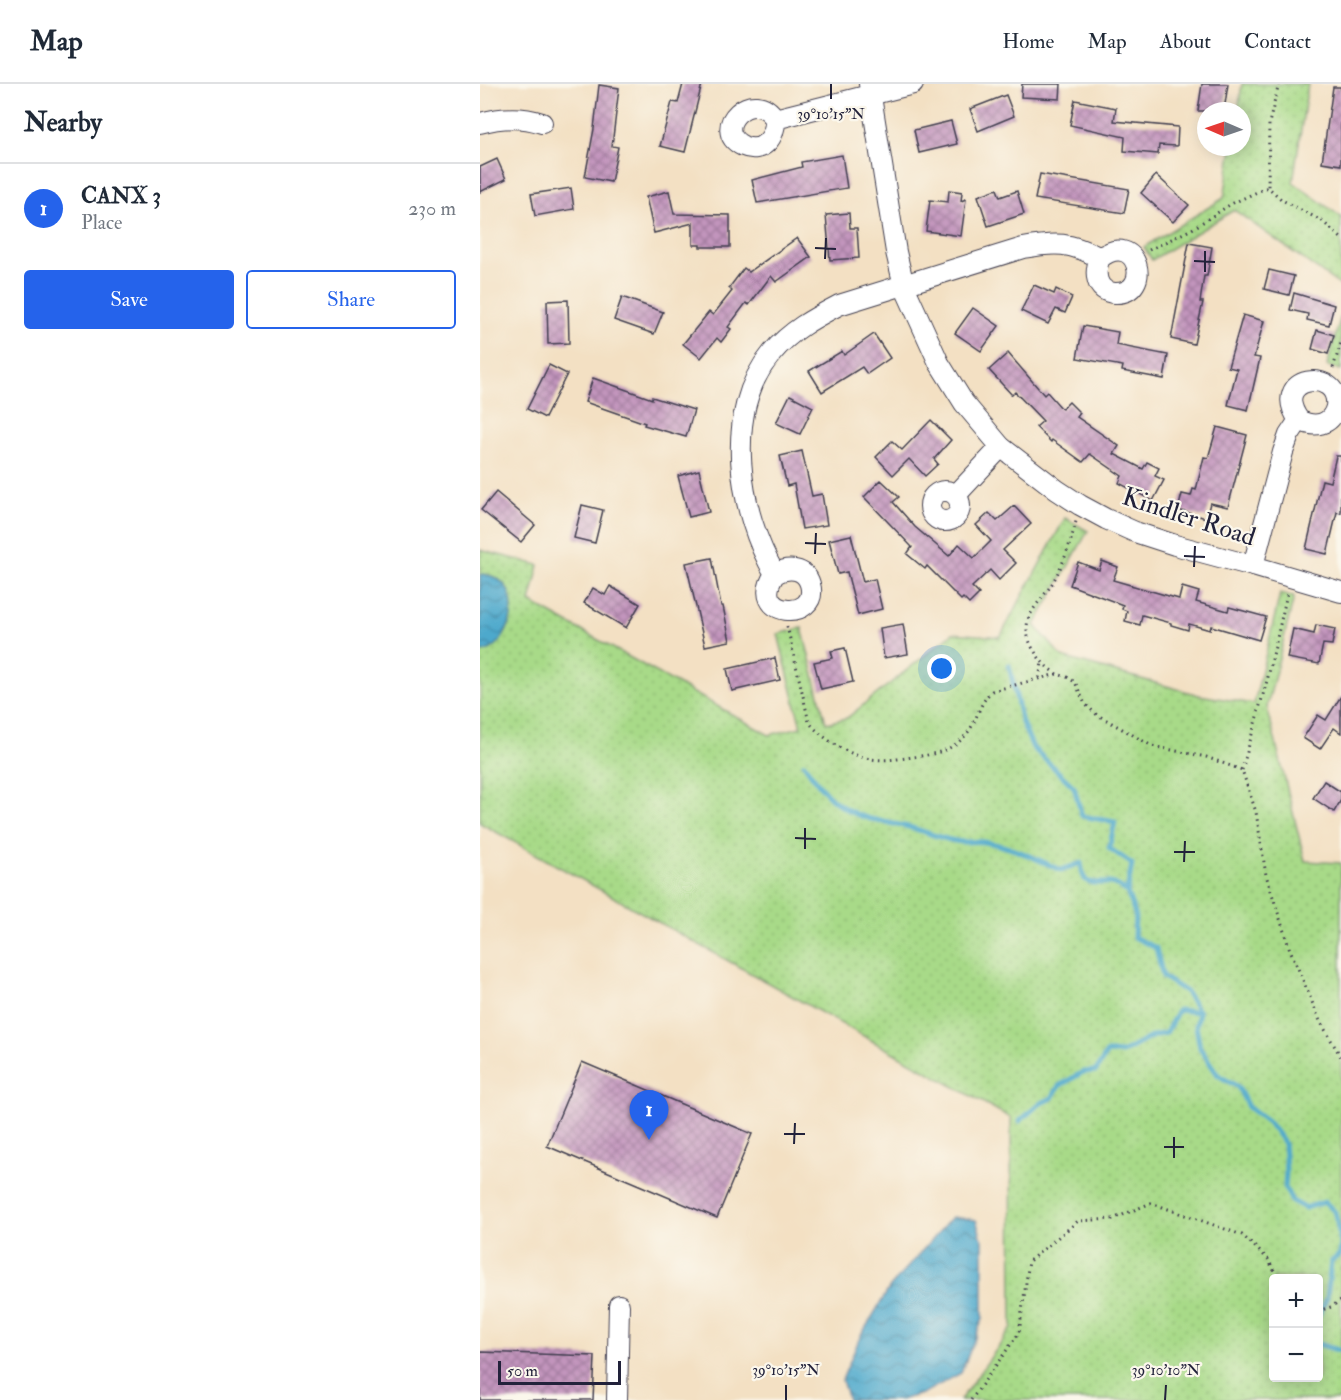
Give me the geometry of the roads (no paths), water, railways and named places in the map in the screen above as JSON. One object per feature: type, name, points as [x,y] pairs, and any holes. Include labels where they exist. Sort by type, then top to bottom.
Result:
[{"type":"street","points":[[775,119],[870,89],[913,84]]},
{"type":"street","name":"Kindler Road","points":[[870,89],[896,252],[904,286],[939,363],[964,403],[1001,447],[1080,505],[1135,532],[1341,592]]},
{"type":"street","points":[[480,123],[524,117],[542,123]]},
{"type":"street","points":[[775,574],[764,556],[754,529],[743,481],[741,429],[746,400],[759,372],[771,354],[811,319],[839,305],[1023,248],[1044,244],[1065,244],[1080,247],[1100,258]]},
{"type":"street","points":[[1119,250],[1128,253],[1135,260],[1139,270],[1137,280],[1130,289],[1122,293],[1102,288],[1096,279],[1095,269],[1100,258],[1108,252],[1119,250]]},
{"type":"street","points":[[1312,380],[1321,381],[1330,386],[1335,393],[1337,403],[1335,414],[1328,421],[1318,425],[1309,425],[1299,420],[1294,412],[1292,401],[1295,390],[1303,383],[1312,380]]},
{"type":"street","points":[[1253,566],[1283,452],[1289,435],[1299,420]]},
{"type":"street","points":[[956,495],[1001,447]]},
{"type":"street","points":[[784,569],[794,569],[806,577],[810,584],[810,595],[800,609],[781,610],[775,605],[768,592],[775,574],[784,569]]},
{"type":"street","points":[[617,1400],[619,1305]]},
{"type":"water","points":[[480,575],[498,579],[507,589],[511,602],[511,616],[500,641],[491,649],[480,652]]},
{"type":"water","points":[[952,1217],[976,1220],[983,1242],[983,1318],[961,1373],[922,1394],[899,1400],[848,1400],[842,1380],[860,1337],[890,1287]]},
{"type":"waterway","points":[[1009,665],[1022,723],[1033,748],[1074,787],[1082,816],[1115,822],[1109,848],[1132,864],[1127,892],[1135,914],[1134,937],[1156,948],[1163,977],[1186,992],[1199,1012],[1196,1026],[1200,1048],[1218,1075],[1238,1087],[1248,1107],[1270,1124],[1284,1143],[1285,1188],[1292,1201],[1305,1208],[1325,1202],[1335,1212],[1341,1243]]},
{"type":"waterway","points":[[804,764],[829,796],[847,810],[871,819],[954,841],[984,842],[1004,847],[1024,853],[1061,870],[1081,863],[1084,877],[1089,882],[1113,884],[1127,892]]},
{"type":"waterway","points":[[1020,1121],[1039,1104],[1052,1098],[1059,1086],[1083,1072],[1096,1071],[1107,1052],[1122,1053],[1153,1036],[1166,1033],[1178,1010],[1199,1012]]},
{"type":"waterway","points":[[1323,1306],[1327,1298],[1331,1262],[1340,1254],[1341,1244]]},
{"type":"waterway","points":[[1323,1346],[1341,1351]]},
{"type":"place","name":"CANX 3","points":[[649,1140]]}]
